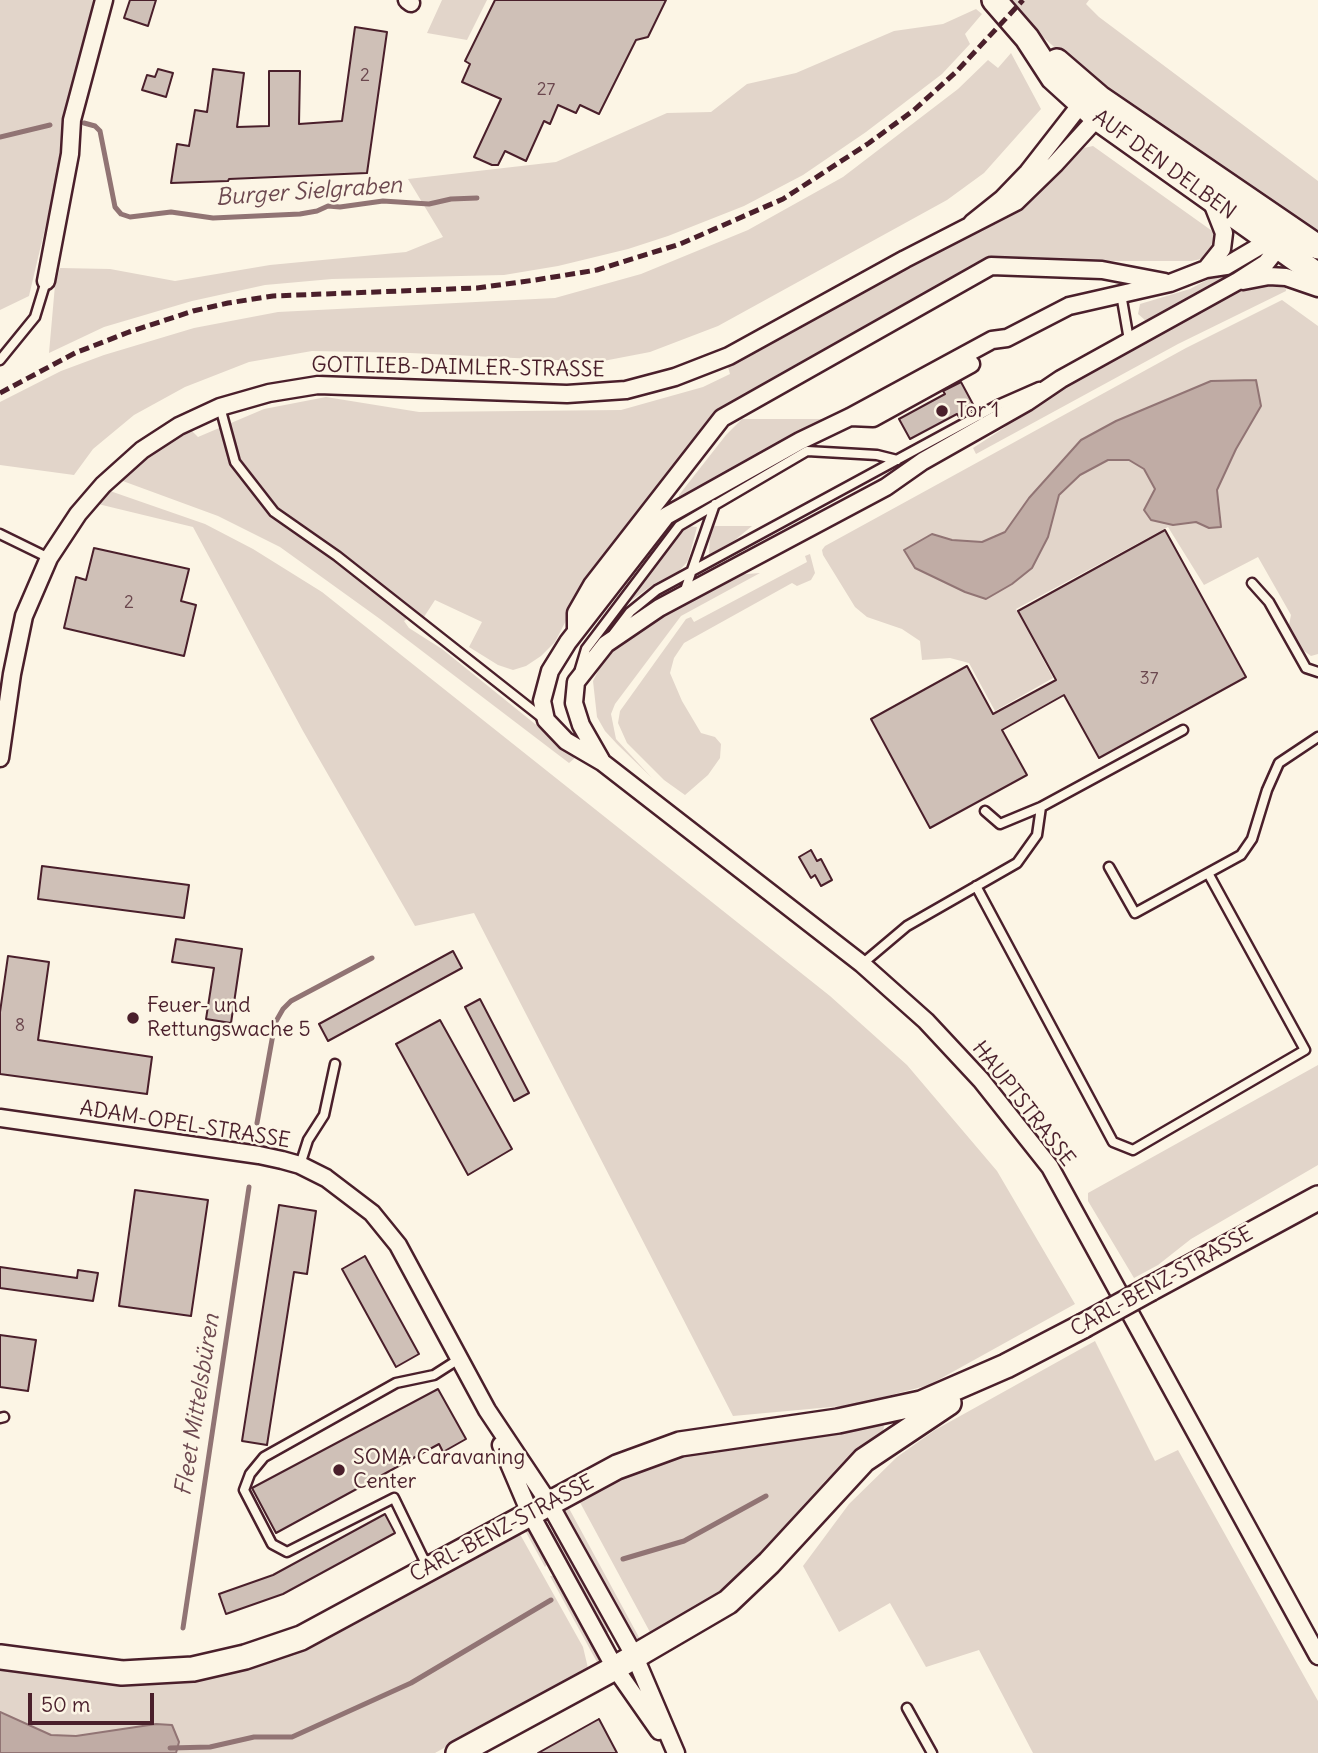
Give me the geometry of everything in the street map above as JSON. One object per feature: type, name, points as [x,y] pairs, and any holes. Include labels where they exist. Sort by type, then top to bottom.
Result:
[{"type":"street","points":[[46,281],[70,154],[72,120],[104,0]]},
{"type":"street","name":"AUF DEN DELBEN","points":[[995,0],[1027,38],[1053,78],[1280,239],[1318,275]]},
{"type":"street","name":"AUF DEN DELBEN","points":[[1093,107],[1211,200],[1280,239],[1318,247]]},
{"type":"street","name":"GOTTLIEB-DAIMLER-STRASSE","points":[[0,758],[12,674],[24,617],[49,558],[78,514],[103,485],[151,444],[179,426],[220,407],[269,393],[318,385],[567,394],[626,390],[675,377],[729,356],[972,223],[1002,199],[1093,107]]},
{"type":"street","points":[[1206,269],[1222,249],[1224,233],[1211,200]]},
{"type":"street","points":[[603,762],[566,741],[546,720],[542,701],[550,671],[576,631],[666,516],[800,441],[992,340],[1007,338],[1069,306],[1170,283],[1206,269],[1226,266],[1280,239]]},
{"type":"street","points":[[603,762],[581,725],[574,703],[576,682],[606,644],[659,608],[886,486],[928,470],[994,433],[1027,402],[1061,379],[1266,263],[1280,239]]},
{"type":"street","points":[[576,631],[576,613],[592,585],[722,418],[991,267],[1102,270],[1170,283]]},
{"type":"street","points":[[1238,281],[1269,276],[1286,277],[1318,288]]},
{"type":"street","points":[[666,516],[667,488]]},
{"type":"street","name":"HAUPTSTRASSE","points":[[603,762],[862,964],[926,1021],[981,1080],[1050,1167],[1318,1657]]},
{"type":"street","name":"ADAM-OPEL-STRASSE","points":[[0,1118],[259,1155],[300,1165],[326,1178],[372,1213],[398,1245],[539,1508]]},
{"type":"street","name":"CARL-BENZ-STRASSE","points":[[0,1657],[122,1673],[193,1669],[245,1657],[301,1638],[617,1467],[680,1444],[838,1421],[921,1403],[1006,1366],[1318,1198]]},
{"type":"street","name":"CARL-BENZ-STRASSE","points":[[458,1753],[728,1602],[769,1563],[864,1460],[1006,1366]]},
{"type":"street","points":[[539,1508],[675,1753]]},
{"type":"street","points":[[539,1508],[675,1753]]},
{"type":"lane","points":[[0,360],[35,317],[46,281]]},
{"type":"lane","points":[[1121,294],[1129,340]]},
{"type":"lane","points":[[606,644],[630,612],[657,590],[998,405],[1061,379]]},
{"type":"lane","points":[[220,407],[235,463],[274,512],[337,556],[546,720]]},
{"type":"lane","points":[[576,682],[586,649],[679,526],[807,452],[877,455],[897,460]]},
{"type":"lane","points":[[683,595],[715,505]]},
{"type":"lane","points":[[0,534],[49,558]]},
{"type":"lane","points":[[1252,583],[1269,602],[1306,668],[1318,672]]},
{"type":"lane","points":[[985,811],[1000,824],[1041,807],[1183,730]]},
{"type":"lane","points":[[1109,867],[1135,913],[1241,855],[1252,839],[1267,790],[1279,763],[1318,737]]},
{"type":"lane","points":[[862,964],[907,926],[1017,863],[1037,835],[1041,807]]},
{"type":"lane","points":[[976,886],[1113,1142],[1133,1150],[1305,1050],[1208,873]]},
{"type":"lane","points":[[300,1165],[308,1140],[324,1115],[335,1064]]},
{"type":"lane","points":[[428,1569],[394,1498],[287,1552],[272,1544],[244,1490],[250,1474],[264,1457],[396,1383],[434,1374],[459,1359]]},
{"type":"lane","points":[[907,1708],[932,1753]]},
{"type":"shaded area","points":[[0,0],[99,0],[29,296],[0,310]]},
{"type":"shaded area","points":[[442,0],[487,0],[467,40],[427,33]]},
{"type":"shaded area","points":[[1011,0],[1089,0],[1086,4],[1099,17],[1318,181],[1318,236],[1087,75],[1038,33]]},
{"type":"shaded area","points":[[976,9],[982,14],[965,34],[970,44],[942,74],[866,132],[803,175],[744,206],[668,236],[558,266],[504,275],[332,279],[265,285],[192,301],[104,327],[49,353],[55,285],[60,268],[110,269],[175,281],[270,265],[406,252],[443,237],[408,179],[556,162],[667,113],[711,112],[747,84],[796,73],[894,31],[943,24]]},
{"type":"shaded area","points":[[1011,53],[1041,109],[984,173],[947,200],[718,326],[650,352],[598,362],[312,351],[249,362],[185,387],[134,415],[93,449],[74,475],[0,465],[0,402],[61,371],[194,328],[278,312],[555,298],[641,274],[748,230],[843,177],[958,89],[988,60],[998,68]]},
{"type":"shaded area","points":[[1093,146],[1215,233],[1209,251],[1201,259],[1192,261],[991,261],[732,403],[721,411],[573,607],[555,642],[526,666],[513,670],[498,665],[469,647],[482,622],[435,600],[422,620],[411,616],[404,621],[409,628],[442,649],[576,757],[569,763],[380,619],[280,547],[218,516],[120,480],[157,450],[192,431],[198,437],[264,409],[326,397],[419,412],[621,410],[703,387],[730,374],[728,367],[1017,207],[1040,190],[1084,148]]},
{"type":"shaded area","points":[[1250,257],[1256,261],[1149,319],[1145,320],[1138,314],[1140,304],[1190,289]]},
{"type":"shaded area","points":[[1285,282],[1286,291],[1178,344],[976,454],[973,448],[1004,428],[1037,400],[1237,292],[1253,285]]},
{"type":"shaded area","points":[[1282,300],[1318,326],[1318,654],[1311,656],[1297,646],[1289,625],[1291,615],[1258,557],[1204,585],[1168,527],[1016,609],[1053,678],[995,711],[969,663],[950,658],[922,660],[920,641],[902,629],[867,617],[855,607],[823,555],[825,546],[1186,348]],"holes":[[[1081,440],[1236,449],[1217,490],[1221,527],[1209,528],[1196,522],[1173,525],[1144,510],[1155,489],[1144,469],[1129,460],[1108,460],[1080,475],[1059,495],[1048,537],[905,550],[932,534],[952,540],[982,542],[1005,532],[1029,498]]]},
{"type":"shaded area","points":[[1256,380],[1261,406],[1236,449],[1217,490],[1221,527],[1209,528],[1196,522],[1173,525],[1151,520],[1144,510],[1155,489],[1144,469],[1129,460],[1108,460],[1080,475],[1059,495],[1048,537],[1032,568],[986,599],[915,568],[904,550],[932,534],[952,540],[982,542],[1005,532],[1029,498],[1081,440],[1116,421],[1211,381]]},
{"type":"shaded area","points":[[742,419],[827,419],[827,424],[679,499],[679,495],[726,435]]},
{"type":"shaded area","points":[[110,491],[205,524],[253,549],[322,592],[830,996],[907,1065],[997,1171],[1075,1304],[929,1385],[853,1405],[733,1416],[474,913],[415,926],[303,731],[193,527],[98,504]]},
{"type":"shaded area","points":[[687,526],[697,527],[688,561],[679,571],[654,584],[621,608],[678,533]]},
{"type":"shaded area","points":[[713,526],[752,526],[735,540],[709,555]]},
{"type":"shaded area","points":[[810,554],[815,573],[811,580],[797,586],[792,583],[684,643],[674,658],[670,673],[682,701],[701,733],[715,737],[721,744],[720,758],[708,775],[685,795],[664,780],[627,743],[618,723],[620,711],[686,619],[691,617],[694,622],[807,562],[805,556]]},
{"type":"shaded area","points":[[760,573],[681,616],[615,704],[611,714],[616,739],[652,778],[605,731],[597,717],[593,681],[601,665],[627,636],[736,575]]},
{"type":"shaded area","points":[[1318,1065],[1318,1165],[1191,1239],[1158,1265],[1134,1278],[1088,1201],[1088,1193]]},
{"type":"shaded area","points":[[1095,1341],[1155,1461],[1178,1450],[1318,1701],[1318,1753],[1033,1753],[979,1650],[926,1667],[890,1603],[839,1632],[803,1566],[849,1504],[897,1457],[935,1430]]},
{"type":"shaded area","points":[[878,1421],[884,1426],[883,1433],[826,1480],[736,1579],[689,1613],[651,1634],[576,1495],[676,1451]]},
{"type":"shaded area","points":[[565,1501],[641,1641],[633,1640],[561,1507]]},
{"type":"shaded area","points":[[522,1525],[529,1526],[549,1562],[545,1567]]},
{"type":"shaded area","points":[[515,1529],[583,1647],[588,1668],[435,1753],[176,1753],[179,1742],[156,1724],[76,1736],[51,1735],[0,1712],[0,1665],[204,1674]]},
{"type":"shaded area","points":[[555,1531],[609,1632],[604,1634],[552,1539],[551,1533]]},
{"type":"shaded area","points":[[550,1576],[557,1576],[602,1660],[598,1664]]},
{"type":"shaded area","points":[[0,1712],[51,1735],[76,1736],[156,1724],[172,1725],[179,1742],[176,1753],[0,1753]]},
{"type":"building","points":[[130,0],[156,0],[148,26],[124,18]]},
{"type":"building","points":[[495,0],[666,0],[648,37],[636,40],[599,114],[580,105],[576,113],[558,105],[550,124],[544,121],[526,161],[505,151],[498,165],[492,165],[474,157],[501,99],[462,82],[470,64],[465,61]]},
{"type":"building","points":[[355,27],[387,32],[367,173],[171,183],[177,144],[189,146],[195,110],[207,112],[213,69],[244,73],[237,127],[269,126],[269,71],[300,71],[299,124],[342,121]]},
{"type":"building","points":[[158,69],[173,73],[166,97],[142,90],[147,75],[155,77]]},
{"type":"building","name":"Tor 1","points":[[961,382],[975,408],[959,417],[957,414],[910,439],[899,419],[945,394],[943,391]]},
{"type":"building","points":[[1165,530],[1246,677],[1099,758],[1064,695],[1002,730],[1027,775],[930,828],[871,719],[967,666],[993,714],[1056,680],[1018,611]]},
{"type":"building","points":[[94,548],[189,569],[181,601],[196,605],[184,656],[64,628],[76,577],[86,580]]},
{"type":"building","points":[[811,850],[817,861],[821,859],[832,880],[821,886],[815,875],[811,878],[799,857]]},
{"type":"building","points":[[42,866],[189,885],[184,918],[38,899]]},
{"type":"building","points":[[176,939],[242,949],[231,1023],[206,1019],[214,968],[172,962]]},
{"type":"building","points":[[453,951],[462,968],[328,1041],[319,1024]]},
{"type":"building","points":[[8,956],[49,962],[38,1040],[152,1057],[147,1094],[0,1074],[0,1012]]},
{"type":"building","points":[[480,999],[529,1093],[514,1101],[465,1007]]},
{"type":"building","points":[[440,1020],[512,1149],[468,1175],[396,1044]]},
{"type":"building","points":[[135,1190],[208,1200],[191,1316],[119,1306]]},
{"type":"building","points":[[279,1205],[316,1211],[307,1274],[294,1272],[267,1445],[242,1441]]},
{"type":"building","points":[[365,1256],[419,1354],[396,1367],[342,1269]]},
{"type":"building","points":[[0,1267],[77,1278],[78,1270],[98,1273],[93,1301],[0,1288]]},
{"type":"building","points":[[0,1335],[36,1340],[28,1391],[0,1387]]},
{"type":"building","name":"SOMA Caravaning Center","points":[[438,1389],[466,1439],[443,1452],[439,1444],[276,1533],[252,1488]]},
{"type":"building","points":[[385,1514],[395,1533],[283,1594],[226,1614],[219,1594],[273,1575]]},
{"type":"building","points":[[599,1719],[617,1753],[538,1753]]},
{"type":"waterway","name":"Burger Sielgraben","points":[[84,123],[95,126],[100,131],[115,207],[121,214],[130,217],[171,212],[213,218],[300,214],[328,206],[383,201],[429,204],[451,199],[477,198]]},
{"type":"waterway","name":"Burger Sielgraben","points":[[0,137],[50,125]]},
{"type":"waterway","name":"Fleet Mittelsbüren","points":[[257,1123],[275,1023],[283,1009],[291,1001],[372,958]]},
{"type":"waterway","name":"Fleet Mittelsbüren","points":[[183,1628],[249,1187]]},
{"type":"waterway","name":"Fleet Mittelsbüren","points":[[623,1559],[684,1541],[766,1496]]},
{"type":"waterway","name":"Fleet Mittelsbüren","points":[[170,1748],[210,1747],[254,1737],[292,1737],[411,1683],[551,1600]]},
{"type":"railway","points":[[0,393],[75,353],[193,311],[228,303],[273,296],[477,288],[597,270],[680,244],[783,199],[869,143],[914,110],[957,71],[1023,0]]},
{"type":"place","name":"Tor 1","points":[[942,411]]},
{"type":"place","name":"Feuer- und Rettungswache 5","points":[[133,1018]]},
{"type":"place","name":"SOMA Caravaning Center","points":[[339,1470]]}]
